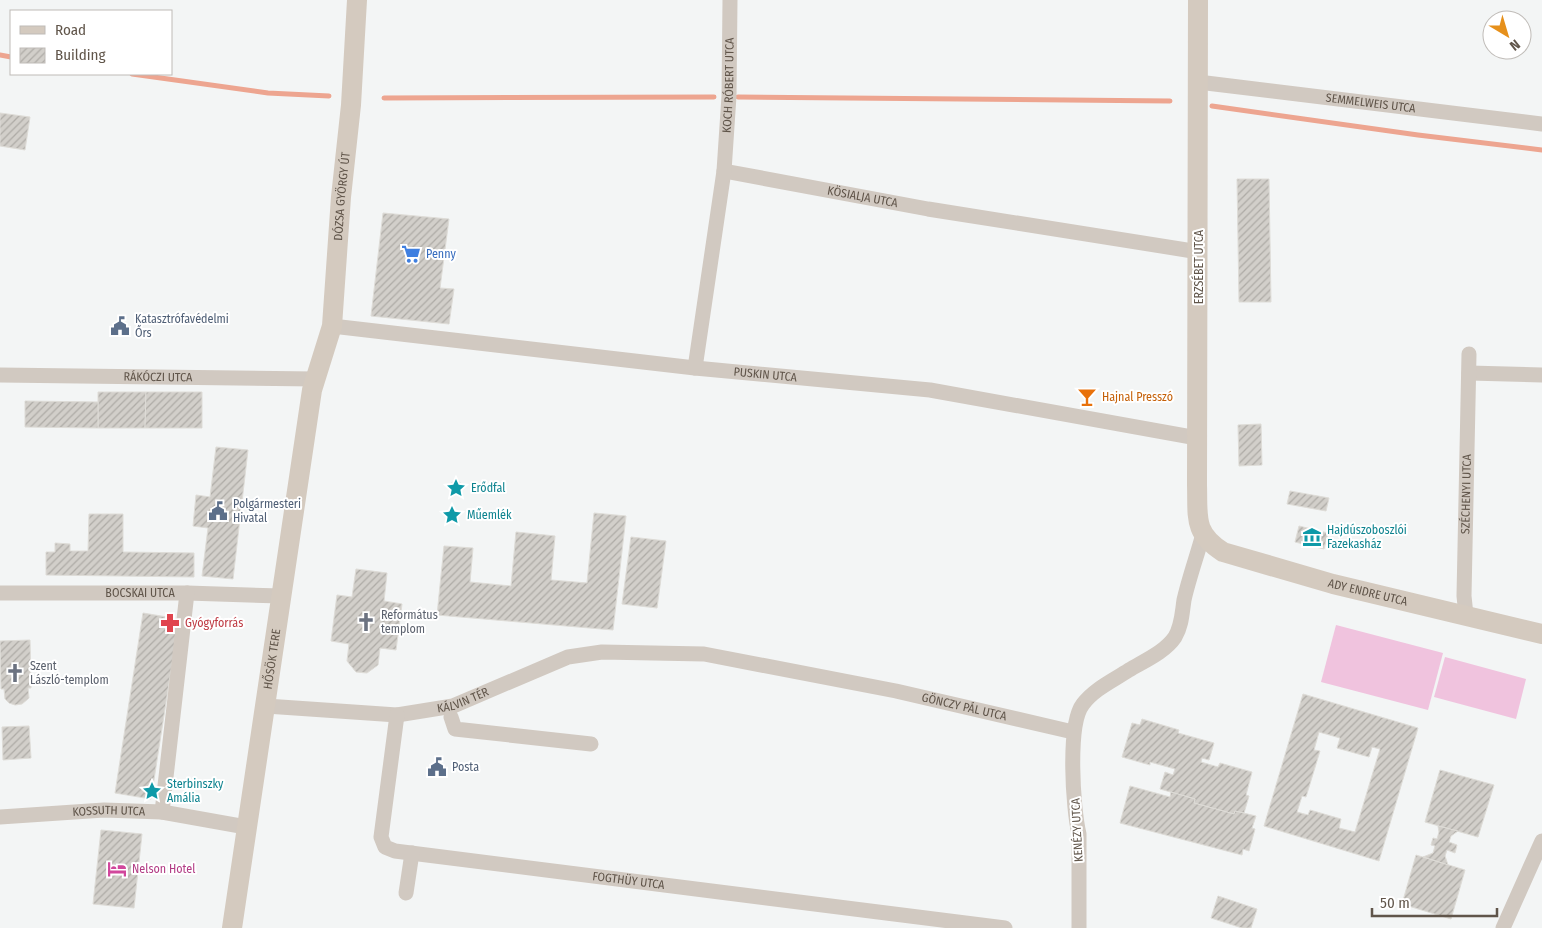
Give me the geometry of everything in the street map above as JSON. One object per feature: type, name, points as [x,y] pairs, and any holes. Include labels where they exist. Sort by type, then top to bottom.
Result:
[{"type":"street","name":"DÓZSA GYÖRGY ÚT","points":[[314,384],[332,326],[341,197],[352,105],[356,0]]},
{"type":"street","name":"KOCH RÓBERT UTCA","points":[[724,171],[729,96],[730,0]]},
{"type":"street","name":"ERZSÉBET UTCA","points":[[1198,0],[1199,252],[1197,438],[1198,521],[1203,534]]},
{"type":"street","name":"SEMMELWEIS UTCA","points":[[1198,82],[1542,124]]},
{"type":"street","name":"KÖSIALJA UTCA","points":[[724,171],[928,210],[1199,252]]},
{"type":"street","points":[[695,368],[724,171]]},
{"type":"street","name":"PUSKIN UTCA","points":[[332,326],[695,368],[930,390],[1197,438]]},
{"type":"street","name":"SZÉCHENYI UTCA","points":[[1466,615],[1464,596],[1469,354]]},
{"type":"street","points":[[1469,372],[1542,375]]},
{"type":"street","name":"RÁKÓCZI UTCA","points":[[0,375],[314,384]]},
{"type":"street","name":"HŐSÖK TERE","points":[[232,928],[314,384]]},
{"type":"street","points":[[1073,732],[1079,710],[1090,696],[1165,648],[1175,636],[1182,617],[1184,600],[1203,534]]},
{"type":"street","name":"ADY ENDRE UTCA","points":[[1203,534],[1210,544],[1224,552],[1333,584],[1542,634]]},
{"type":"street","name":"BOCSKAI UTCA","points":[[0,593],[187,593],[281,596]]},
{"type":"street","points":[[162,812],[187,593]]},
{"type":"street","name":"GÖNCZY PÁL UTCA","points":[[607,652],[704,654],[896,691],[1073,732]]},
{"type":"street","name":"KÁLVIN TÉR","points":[[266,706],[397,715],[453,706],[568,657],[607,652]]},
{"type":"street","name":"FOGTHÜY UTCA","points":[[397,715],[380,837],[385,847],[395,851],[1005,928]]},
{"type":"street","points":[[451,717],[455,729],[591,744]]},
{"type":"street","name":"KENÉZY UTCA","points":[[1073,732],[1074,785],[1079,834],[1079,928]]},
{"type":"street","name":"KOSSUTH UTCA","points":[[0,817],[104,810],[162,812],[246,827]]},
{"type":"street","points":[[1504,928],[1542,841]]},
{"type":"street","points":[[406,894],[415,853]]},
{"type":"shaded area","points":[[1336,625],[1443,653],[1428,710],[1321,682]]},
{"type":"shaded area","points":[[1445,657],[1526,679],[1516,719],[1434,697]]},
{"type":"building","points":[[0,113],[30,117],[25,150],[0,146]]},
{"type":"building","points":[[1237,179],[1269,179],[1271,302],[1239,302]]},
{"type":"building","name":"Penny","points":[[383,213],[449,219],[440,288],[454,289],[449,324],[371,316]]},
{"type":"building","points":[[98,392],[146,392],[145,428],[98,428]]},
{"type":"building","points":[[146,392],[202,392],[202,428],[145,428]]},
{"type":"building","points":[[25,401],[98,402],[98,428],[25,427]]},
{"type":"building","points":[[1261,424],[1262,465],[1239,466],[1238,425]]},
{"type":"building","name":"Polgármesteri Hivatal","points":[[216,447],[248,450],[233,579],[202,576],[208,528],[193,526],[196,495],[210,497]]},
{"type":"building","points":[[454,481],[458,481],[462,487],[458,493],[454,493],[450,489],[450,485]]},
{"type":"building","points":[[1290,491],[1329,498],[1326,511],[1287,504]]},
{"type":"building","points":[[594,513],[626,516],[613,630],[437,615],[444,546],[473,548],[470,582],[511,586],[516,532],[555,536],[551,580],[587,583]]},
{"type":"building","points":[[89,514],[123,514],[123,552],[194,553],[194,577],[46,575],[46,552],[55,552],[55,543],[70,544],[70,551],[88,551]]},
{"type":"building","name":"Hajdúszoboszlói Fazekasház","points":[[1299,526],[1328,533],[1324,549],[1295,542]]},
{"type":"building","points":[[631,537],[666,541],[657,608],[622,604]]},
{"type":"building","name":"Református templom","points":[[356,569],[387,573],[384,601],[402,604],[396,650],[380,648],[378,665],[367,673],[356,672],[347,661],[349,644],[331,641],[337,595],[352,597]]},
{"type":"building","points":[[143,613],[179,619],[151,799],[115,793]]},
{"type":"building","name":"Szent László-templom","points":[[30,640],[31,688],[28,688],[29,698],[22,704],[15,705],[5,699],[4,689],[1,689],[0,641]]},
{"type":"building","points":[[1303,694],[1418,728],[1379,861],[1264,826]],"holes":[[[1319,732],[1340,738],[1337,748],[1369,757],[1372,747],[1380,749],[1355,832],[1339,828],[1341,819],[1310,810],[1308,815],[1297,812],[1302,796],[1306,797],[1320,751],[1314,750]]]},
{"type":"building","points":[[1142,719],[1179,730],[1178,733],[1214,743],[1209,760],[1202,758],[1201,762],[1218,767],[1220,763],[1252,772],[1246,795],[1249,796],[1244,813],[1235,811],[1234,814],[1194,803],[1195,799],[1160,789],[1165,772],[1173,775],[1175,769],[1150,762],[1150,765],[1122,757],[1132,723],[1140,725]]},
{"type":"building","points":[[29,726],[31,758],[3,760],[2,727]]},
{"type":"building","points":[[1440,770],[1494,785],[1478,837],[1425,822]]},
{"type":"building","points":[[1130,786],[1170,797],[1171,792],[1195,799],[1194,803],[1234,814],[1235,811],[1256,816],[1252,828],[1255,829],[1249,851],[1243,849],[1242,855],[1120,823]]},
{"type":"building","points":[[1438,826],[1458,831],[1451,836],[1449,842],[1457,845],[1455,853],[1447,850],[1445,856],[1448,865],[1423,857],[1433,853],[1435,846],[1431,845],[1433,838],[1437,839]]},
{"type":"building","name":"Nelson Hotel","points":[[101,830],[142,834],[134,908],[93,904]]},
{"type":"building","points":[[1416,855],[1465,870],[1451,919],[1402,904]]},
{"type":"building","points":[[1218,896],[1257,909],[1251,928],[1242,928],[1211,918]]},
{"type":"waterway","points":[[0,55],[10,57]]},
{"type":"waterway","points":[[139,75],[268,93],[329,96]]},
{"type":"waterway","points":[[384,98],[714,97]]},
{"type":"waterway","points":[[738,97],[1170,101]]},
{"type":"waterway","points":[[1212,106],[1418,135],[1542,150]]},
{"type":"place","name":"Penny","points":[[411,254]]},
{"type":"place","name":"Katasztrófavédelmi Őrs","points":[[120,326]]},
{"type":"place","name":"Hajnal Presszó","points":[[1087,397]]},
{"type":"place","name":"Erődfal","points":[[456,488]]},
{"type":"place","name":"Polgármesteri Hivatal","points":[[218,511]]},
{"type":"place","name":"Műemlék","points":[[452,515]]},
{"type":"place","name":"Hajdúszoboszlói Fazekasház","points":[[1312,537]]},
{"type":"place","name":"Református templom","points":[[366,622]]},
{"type":"place","name":"Gyógyforrás","points":[[170,623]]},
{"type":"place","name":"Szent László-templom","points":[[15,673]]},
{"type":"place","name":"Posta","points":[[437,767]]},
{"type":"place","name":"Sterbinszky Amália","points":[[152,791]]},
{"type":"place","name":"Nelson Hotel","points":[[117,869]]}]
